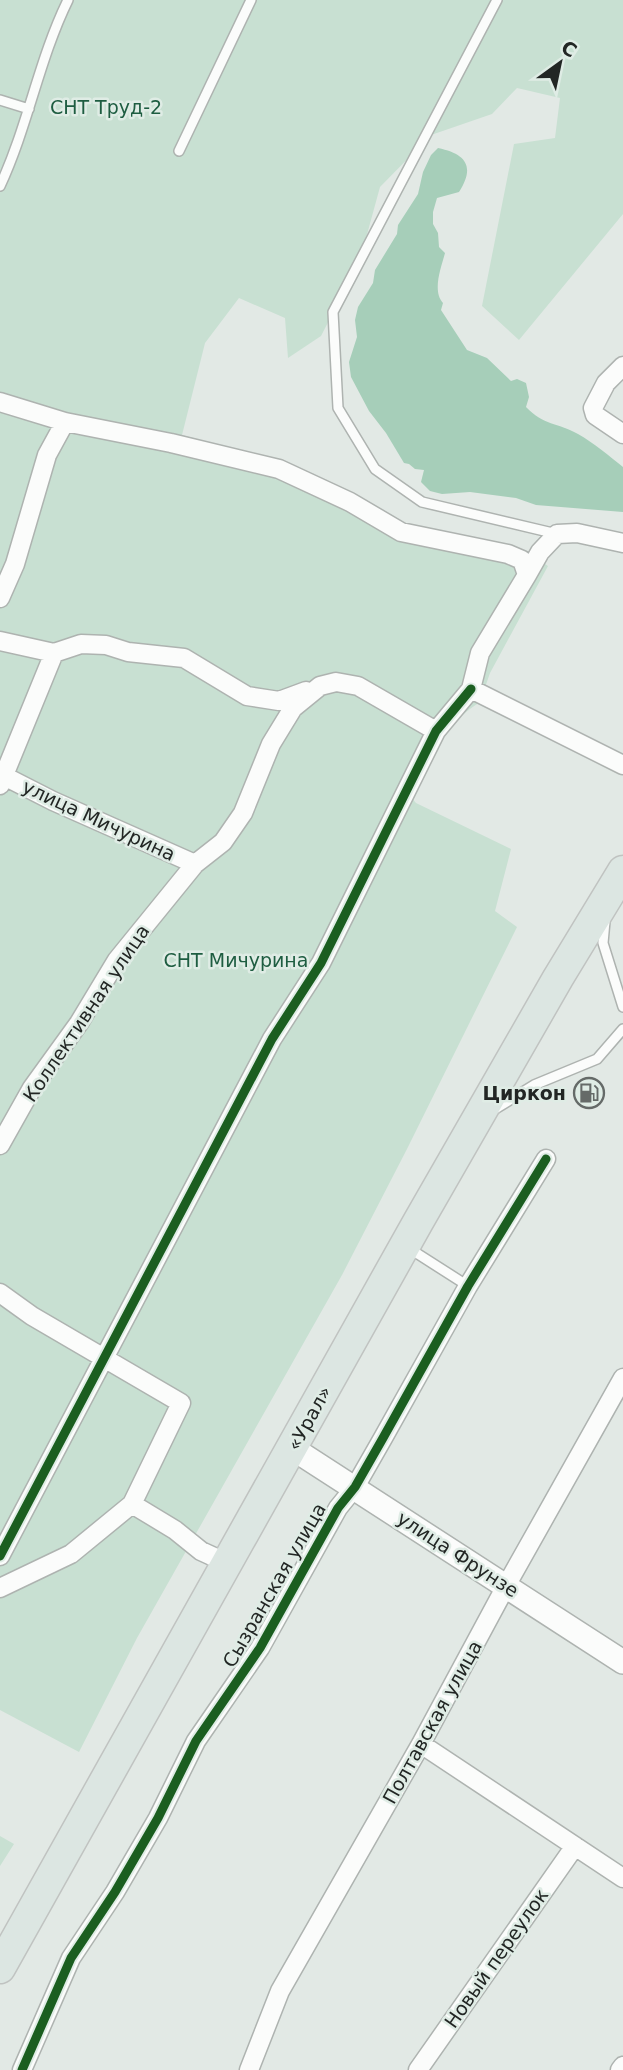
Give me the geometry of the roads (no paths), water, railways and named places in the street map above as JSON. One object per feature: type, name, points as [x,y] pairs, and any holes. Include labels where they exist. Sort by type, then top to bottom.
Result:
[{"type":"highway","name":"«Урал»","points":[[0,1968],[405,1245],[558,978],[623,871]]},
{"type":"street","points":[[623,366],[606,383],[593,408],[595,415],[623,434]]},
{"type":"street","points":[[0,402],[65,422],[171,443],[279,470],[349,502],[401,532],[522,559],[527,575]]},
{"type":"street","points":[[0,598],[15,564],[47,455],[65,422]]},
{"type":"street","points":[[0,1556],[272,1039],[321,963],[436,731],[471,689],[480,653],[540,552],[557,534],[577,533],[623,543]]},
{"type":"street","points":[[0,641],[54,653],[80,644],[106,645],[128,652],[184,658],[247,696],[279,701],[336,682],[358,686],[436,731]]},
{"type":"street","points":[[2,780],[54,653]]},
{"type":"street","name":"Коллективная улица","points":[[0,1145],[32,1088],[79,1023],[117,960],[195,864],[223,842],[243,813],[271,744],[293,708],[320,686]]},
{"type":"street","points":[[471,689],[623,765]]},
{"type":"street","name":"улица Мичурина","points":[[2,780],[195,864]]},
{"type":"street","name":"Сызранская улица","points":[[22,2070],[71,1958],[158,1818],[196,1741],[260,1648],[338,1508],[355,1487],[468,1286],[546,1159]]},
{"type":"street","points":[[0,1293],[32,1316],[181,1403],[132,1504],[71,1555],[0,1588]]},
{"type":"street","name":"Полтавская улица","points":[[249,2070],[280,1991],[421,1744],[623,1378]]},
{"type":"street","name":"улица Фрунзе","points":[[292,1448],[623,1662]]},
{"type":"street","points":[[132,1504],[176,1530],[201,1550],[227,1563]]},
{"type":"street","points":[[421,1744],[623,1878]]},
{"type":"street","name":"Новый переулок","points":[[418,2070],[575,1846]]},
{"type":"lane","points":[[0,186],[29,109],[53,32],[68,0]]},
{"type":"lane","points":[[179,151],[251,0]]},
{"type":"lane","points":[[497,0],[333,312],[338,408],[375,469],[422,502],[557,534]]},
{"type":"lane","points":[[0,100],[29,109]]},
{"type":"lane","points":[[606,899],[603,943],[623,1007]]},
{"type":"lane","points":[[476,1121],[534,1085],[597,1059],[623,1030]]},
{"type":"lane","points":[[405,1245],[468,1286]]},
{"type":"place","name":"Циркон","points":[[589,1093]]},
{"type":"park label","name":"СНТ Труд-2","points":[[106,107]]},
{"type":"park label","name":"СНТ Мичурина","points":[[236,960]]}]
